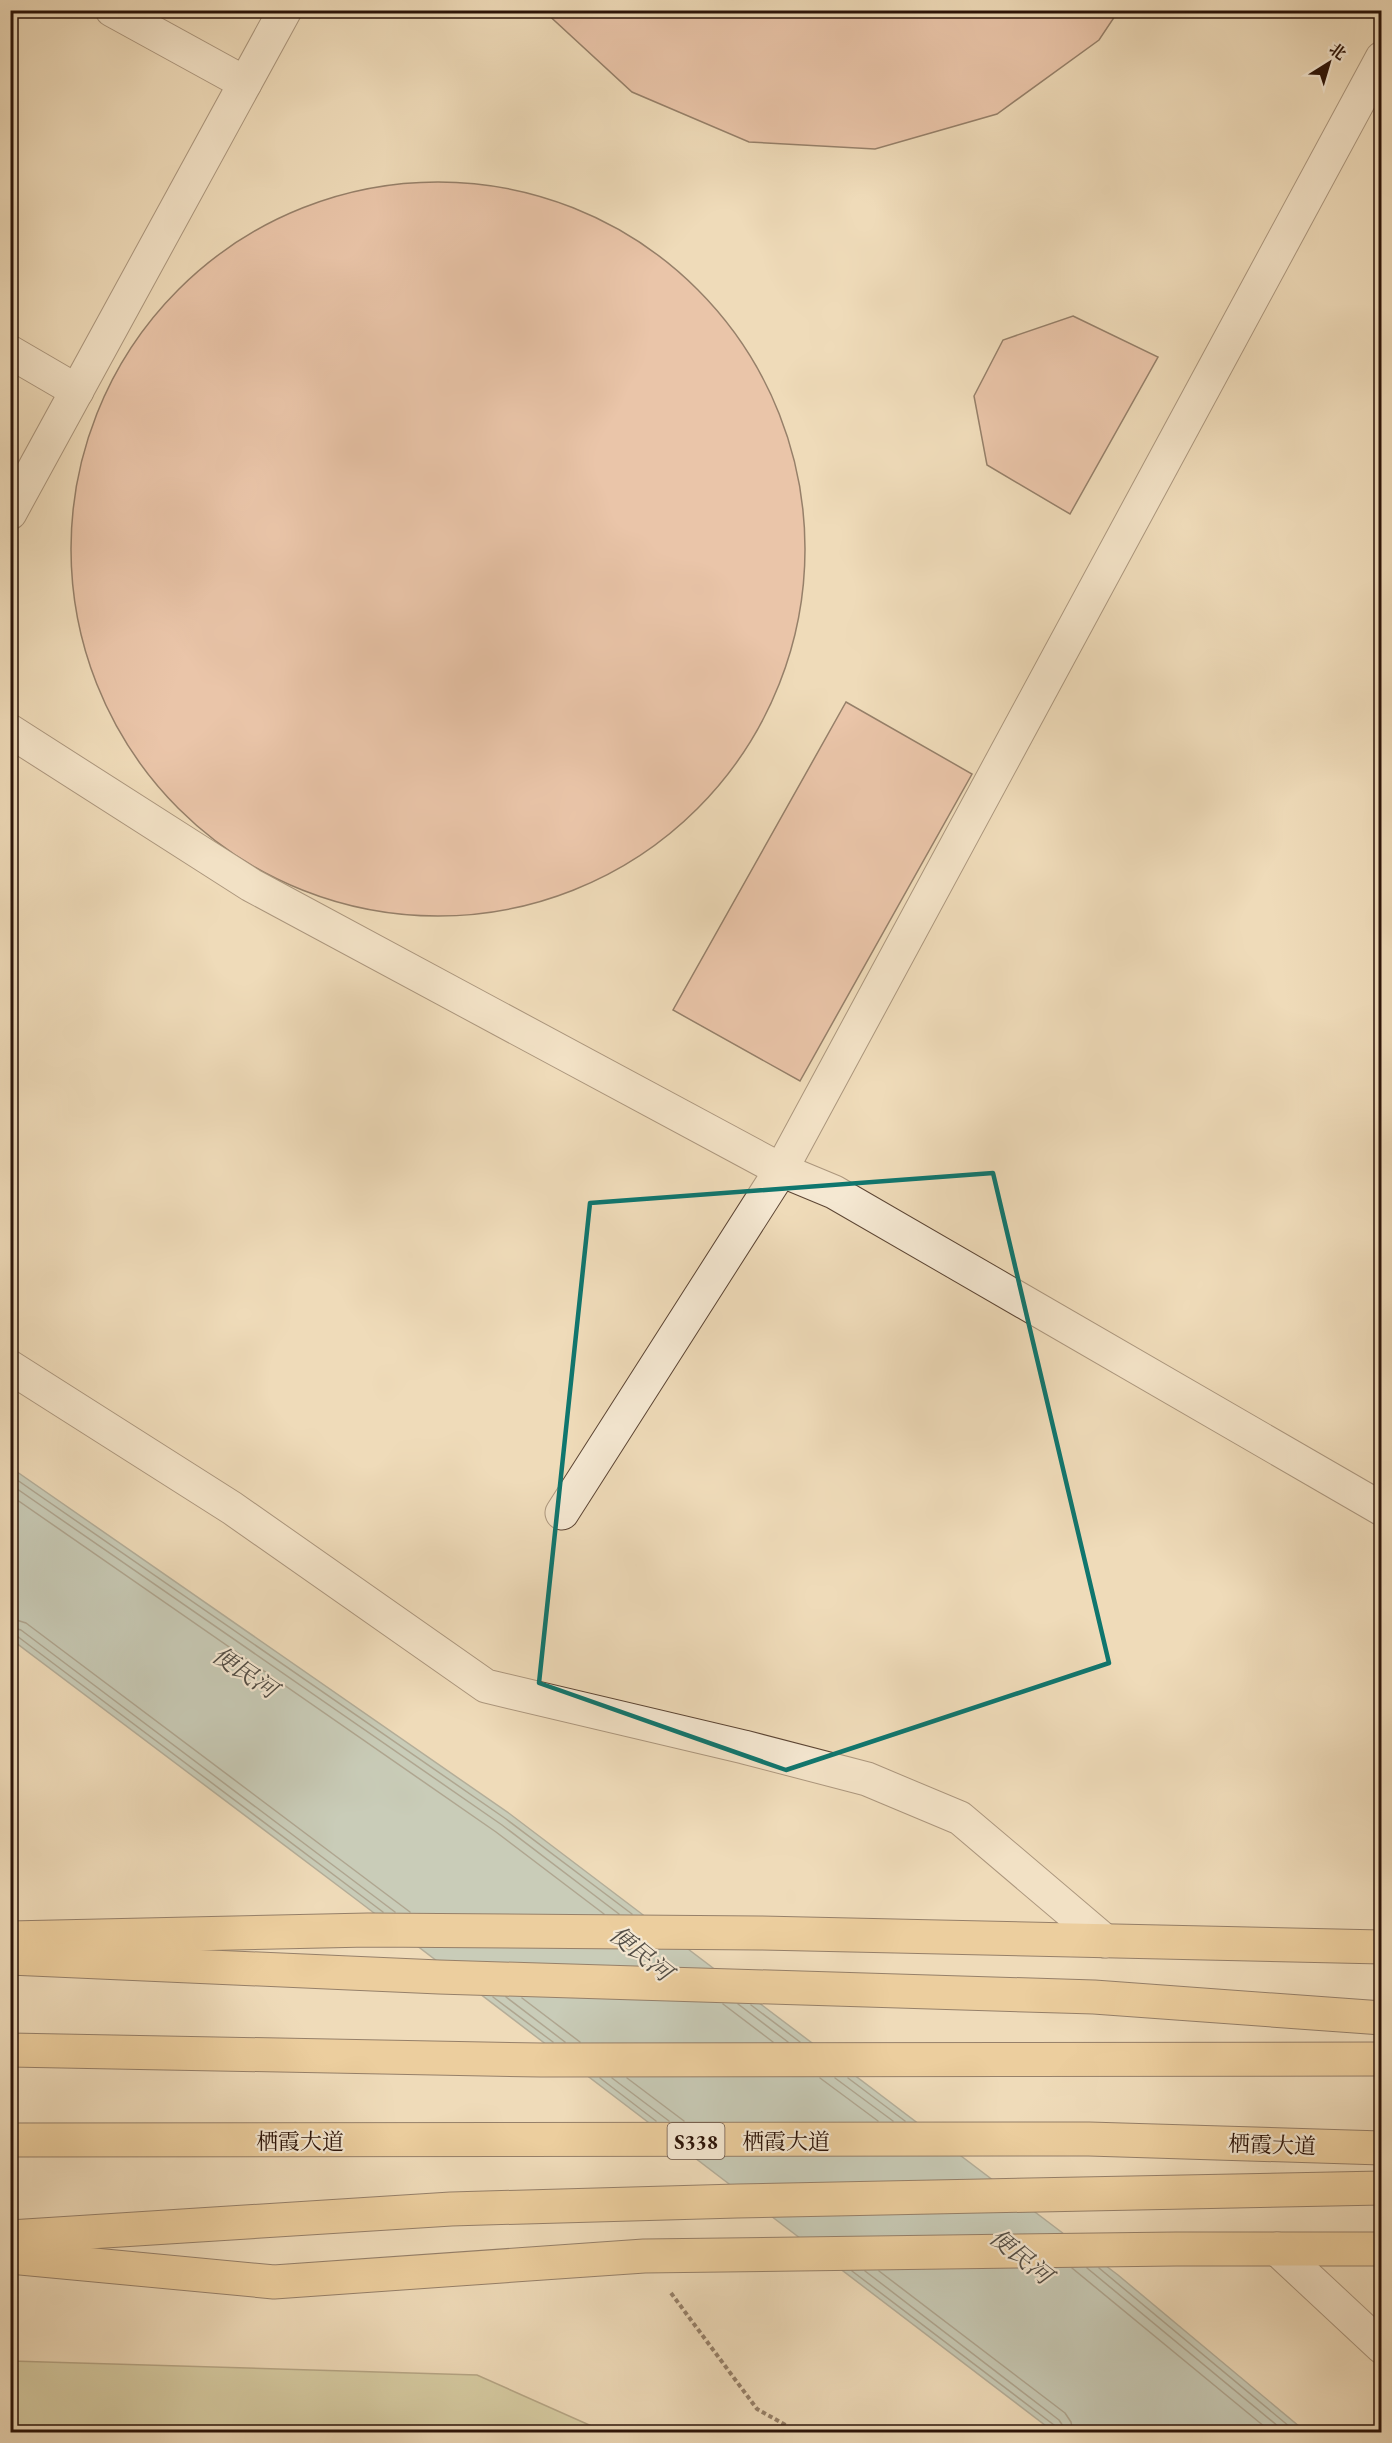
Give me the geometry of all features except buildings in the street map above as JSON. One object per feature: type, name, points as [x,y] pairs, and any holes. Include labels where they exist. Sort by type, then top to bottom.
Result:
[{"type":"main road","points":[[10,1938],[368,1930],[760,1933],[1382,1947]]},
{"type":"main road","points":[[10,1958],[439,1977],[1094,1997],[1382,2018]]},
{"type":"main road","points":[[10,2050],[541,2060],[1382,2060]]},
{"type":"main road","name":"栖霞大道","points":[[10,2140],[1089,2139],[1382,2148]]},
{"type":"main road","points":[[10,2237],[451,2210],[737,2201],[1382,2188]]},
{"type":"main road","points":[[10,2257],[274,2282],[644,2256],[1176,2249],[1382,2249]]},
{"type":"street","points":[[112,10],[245,83]]},
{"type":"street","points":[[10,513],[285,10]]},
{"type":"street","points":[[562,1513],[781,1170],[1382,58]]},
{"type":"street","points":[[10,352],[77,391]]},
{"type":"street","points":[[10,731],[251,885],[781,1170],[834,1192],[1382,1509]]},
{"type":"street","points":[[10,1367],[232,1508],[486,1686],[744,1747],[867,1779],[960,1818],[1105,1941]]},
{"type":"street","points":[[1276,2249],[1382,2347]]},
{"type":"path","points":[[644,2256],[757,2409],[798,2433]]},
{"type":"highlighted area","points":[[993,1173],[1109,1663],[786,1770],[539,1683],[590,1203]]},
{"type":"green space","points":[[11,2361],[477,2375],[605,2432],[11,2432]]},
{"type":"water","name":"便民河","points":[[10,1467],[510,1814],[1118,2275],[1306,2432],[1054,2432],[11,1639]]}]
